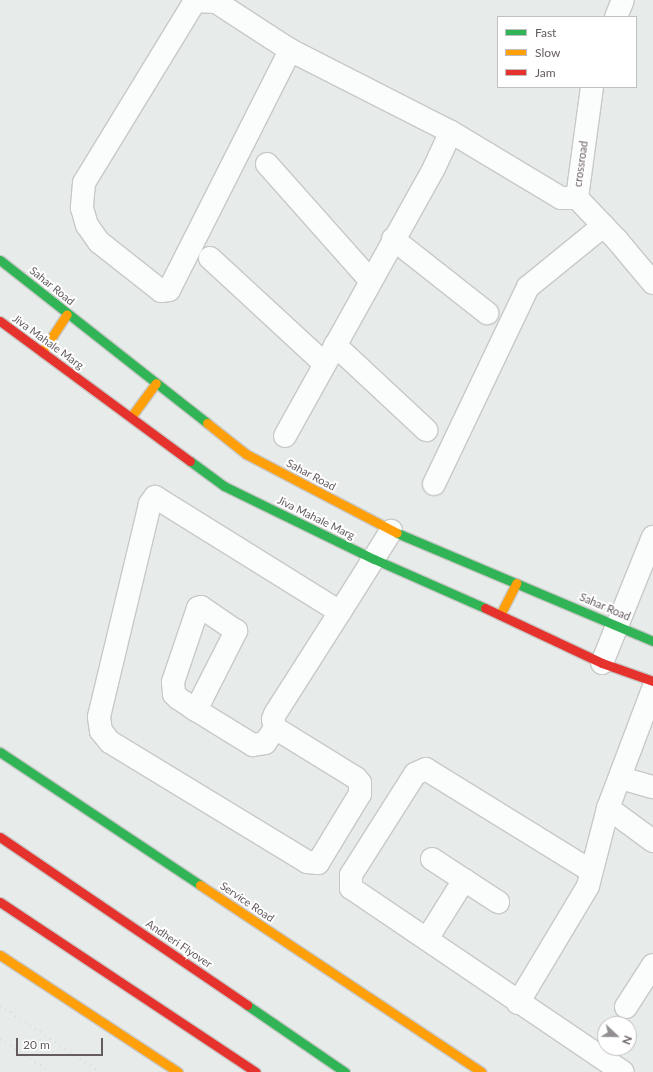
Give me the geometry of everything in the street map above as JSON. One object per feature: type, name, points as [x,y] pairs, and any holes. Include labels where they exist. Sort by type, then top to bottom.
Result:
[{"type":"main road","name":"Sahar Road","points":[[0,260],[246,454],[391,531],[653,641]]},
{"type":"main road","points":[[42,352],[67,314]]},
{"type":"main road","name":"Jiva Mahale Marg","points":[[0,321],[224,486],[374,559],[500,615],[602,663],[653,681]]},
{"type":"main road","points":[[131,417],[156,383]]},
{"type":"main road","points":[[500,615],[516,583]]},
{"type":"main road","name":"Service Road","points":[[0,752],[481,1072]]},
{"type":"main road","name":"Andheri Flyover","points":[[0,837],[345,1072]]},
{"type":"main road","points":[[0,902],[256,1072]]},
{"type":"main road","points":[[0,955],[178,1072]]},
{"type":"street","points":[[616,16],[623,0]]},
{"type":"street","points":[[290,50],[169,290],[161,290],[100,242],[86,225],[82,208],[84,183],[195,1],[216,2],[290,50],[451,132],[560,198],[576,198]]},
{"type":"street","name":"crossroad","points":[[592,88],[576,198],[603,226],[653,283]]},
{"type":"street","points":[[285,436],[370,280],[434,168],[451,132]]},
{"type":"street","points":[[267,164],[370,280]]},
{"type":"street","points":[[434,484],[528,287],[603,226]]},
{"type":"street","points":[[393,239],[487,313]]},
{"type":"street","points":[[210,258],[325,364]]},
{"type":"street","points":[[335,345],[426,430]]},
{"type":"street","points":[[340,612],[158,498],[153,499],[100,717],[101,731],[110,742],[313,865],[321,859],[360,794],[360,783],[356,778],[275,728],[272,724],[275,714],[374,559],[391,531]]},
{"type":"street","points":[[602,663],[653,537]]},
{"type":"street","points":[[518,1002],[588,886],[608,808],[622,778],[653,688]]},
{"type":"street","points":[[196,710],[253,745],[265,743],[275,728]]},
{"type":"street","points":[[591,871],[426,769],[415,774],[351,875],[351,888],[623,1072]]},
{"type":"street","points":[[622,778],[653,787]]},
{"type":"street","points":[[608,808],[653,841]]},
{"type":"street","points":[[432,859],[498,902]]},
{"type":"street","points":[[426,939],[464,880]]},
{"type":"street","points":[[626,1008],[652,970]]},
{"type":"railway","points":[[0,1005],[101,1072]]},
{"type":"railway","points":[[0,1038],[51,1072]]},
{"type":"traffic: fast","points":[[0,260],[207,423]]},
{"type":"traffic: fast","points":[[190,461],[224,486],[374,559],[485,608]]},
{"type":"traffic: fast","points":[[397,533],[653,641]]},
{"type":"traffic: fast","points":[[0,752],[200,885]]},
{"type":"traffic: fast","points":[[247,1005],[345,1072]]},
{"type":"traffic: slow","points":[[42,352],[67,314]]},
{"type":"traffic: slow","points":[[131,417],[156,383]]},
{"type":"traffic: slow","points":[[207,423],[246,454],[397,533]]},
{"type":"traffic: slow","points":[[500,615],[516,583]]},
{"type":"traffic: slow","points":[[200,885],[481,1072]]},
{"type":"traffic: slow","points":[[0,955],[178,1072]]},
{"type":"traffic: jam","points":[[0,321],[190,461]]},
{"type":"traffic: jam","points":[[485,608],[602,663],[653,681]]},
{"type":"traffic: jam","points":[[0,837],[247,1005]]},
{"type":"traffic: jam","points":[[0,902],[256,1072]]}]
